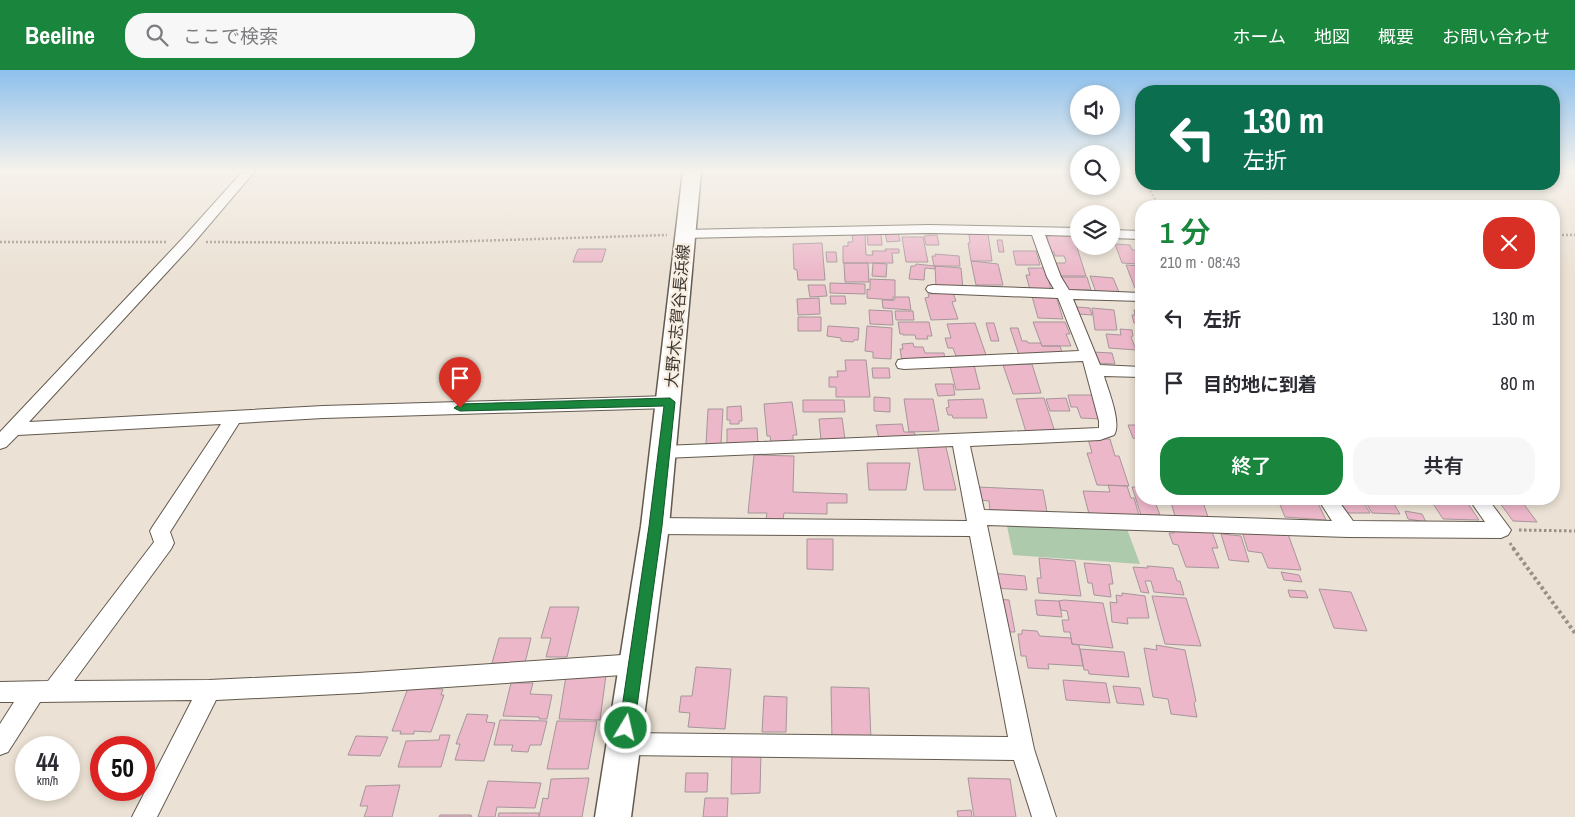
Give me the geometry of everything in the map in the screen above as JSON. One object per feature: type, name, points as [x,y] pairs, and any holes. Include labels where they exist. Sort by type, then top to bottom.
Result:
[{"type":"main road","name":"大野木志賀谷長浜線","points":[[613,817],[637,664],[655,526],[670,402],[688,206]]},
{"type":"street","points":[[0,443],[219,206]]},
{"type":"street","points":[[684,234],[929,229],[1070,232]]},
{"type":"street","points":[[664,452],[1100,434],[1108,431],[1108,421],[1091,363],[1064,294],[1054,277],[1037,231]]},
{"type":"street","points":[[1120,234],[1135,235]]},
{"type":"street","points":[[933,290],[1135,297]]},
{"type":"street","points":[[904,364],[1091,363],[1135,371]]},
{"type":"street","points":[[14,429],[234,416],[670,402]]},
{"type":"street","points":[[0,744],[164,543],[160,531],[234,416]]},
{"type":"street","points":[[960,439],[1022,749],[1044,817]]},
{"type":"street","points":[[1332,505],[1348,529]]},
{"type":"street","points":[[1482,505],[1501,530]]},
{"type":"street","points":[[655,526],[976,523],[1501,530]]},
{"type":"street","points":[[0,692],[210,690],[637,664]]},
{"type":"street","points":[[144,817],[210,690]]},
{"type":"street","points":[[624,744],[1022,749]]},
{"type":"path","points":[[0,242],[408,243],[684,234]]},
{"type":"path","points":[[1560,235],[1575,235]]},
{"type":"path","points":[[1501,530],[1575,531]]},
{"type":"path","points":[[1501,530],[1575,633]]},
{"type":"green space","points":[[1007,526],[1127,529],[1140,564],[1013,555]]},
{"type":"building","points":[[898,232],[900,241],[887,242],[885,233]]},
{"type":"building","points":[[852,234],[865,234],[866,255],[873,255],[872,251],[886,251],[885,249],[899,249],[899,253],[892,253],[893,263],[843,263],[843,246],[848,246],[848,242],[853,242]]},
{"type":"building","points":[[867,234],[881,234],[882,245],[868,245]]},
{"type":"building","points":[[969,234],[988,234],[992,261],[971,261],[968,243],[970,243]]},
{"type":"building","points":[[937,235],[939,245],[926,245],[924,236]]},
{"type":"building","points":[[1047,235],[1070,235],[1070,255],[1079,255],[1086,276],[1058,276],[1054,263],[1065,263],[1066,261],[1064,256],[1055,256],[1054,252],[1050,252]]},
{"type":"building","points":[[902,237],[923,237],[928,262],[906,262]]},
{"type":"building","points":[[997,240],[1002,240],[1004,252],[999,252]]},
{"type":"building","points":[[822,243],[825,280],[798,280],[797,270],[794,269],[793,244]]},
{"type":"building","points":[[1120,244],[1130,245],[1132,250],[1135,250],[1135,264],[1122,263],[1119,255]]},
{"type":"building","points":[[578,249],[606,249],[602,262],[573,262]]},
{"type":"building","points":[[1013,251],[1036,251],[1040,265],[1016,265]]},
{"type":"building","points":[[826,252],[836,252],[837,262],[827,262]]},
{"type":"building","points":[[935,254],[959,256],[960,266],[934,266],[932,256],[936,256]]},
{"type":"building","points":[[971,261],[998,264],[1003,285],[976,285]]},
{"type":"building","points":[[844,263],[868,263],[869,282],[845,282]]},
{"type":"building","points":[[873,263],[887,264],[886,277],[872,276]]},
{"type":"building","points":[[916,264],[935,266],[935,269],[925,268],[924,280],[909,279],[911,266]]},
{"type":"building","points":[[1126,265],[1135,266],[1135,288]]},
{"type":"building","points":[[935,266],[961,268],[963,289],[936,287]]},
{"type":"building","points":[[1028,268],[1046,268],[1051,290],[1030,290],[1026,275],[1030,275]]},
{"type":"building","points":[[1090,276],[1113,278],[1119,292],[1096,292]]},
{"type":"building","points":[[1059,277],[1087,277],[1091,290],[1066,290]]},
{"type":"building","points":[[870,279],[895,280],[895,297],[893,297],[893,300],[867,298],[867,289],[870,290]]},
{"type":"building","points":[[830,283],[865,284],[865,294],[830,293]]},
{"type":"building","points":[[808,285],[825,285],[827,296],[810,297]]},
{"type":"building","points":[[953,293],[956,301],[952,302],[958,319],[931,320],[925,298],[929,297],[928,294]]},
{"type":"building","points":[[830,296],[845,296],[846,304],[831,304]]},
{"type":"building","points":[[1032,296],[1056,296],[1063,319],[1038,318]]},
{"type":"building","points":[[896,297],[909,297],[911,310],[883,308],[882,300],[894,300]]},
{"type":"building","points":[[819,298],[820,314],[798,315],[797,299]]},
{"type":"building","points":[[1077,307],[1090,308],[1092,315],[1078,314]]},
{"type":"building","points":[[1092,308],[1114,310],[1117,330],[1095,330]]},
{"type":"building","points":[[869,310],[892,311],[893,325],[870,324]]},
{"type":"building","points":[[895,311],[913,311],[914,320],[896,320]]},
{"type":"building","points":[[1132,315],[1135,315],[1135,323],[1134,323]]},
{"type":"building","points":[[798,317],[821,317],[821,331],[798,331]]},
{"type":"building","points":[[898,322],[929,322],[932,336],[927,336],[928,339],[916,339],[915,335],[900,334]]},
{"type":"building","points":[[1033,322],[1065,322],[1070,334],[1066,334],[1071,346],[1042,346]]},
{"type":"building","points":[[975,323],[986,355],[956,356],[953,348],[948,348],[945,338],[951,338],[947,324]]},
{"type":"building","points":[[986,323],[994,323],[999,341],[991,341]]},
{"type":"building","points":[[828,326],[859,328],[858,340],[853,342],[841,341],[841,338],[827,336]]},
{"type":"building","points":[[867,326],[892,328],[891,359],[873,358],[873,352],[865,351]]},
{"type":"building","points":[[1010,328],[1018,328],[1022,341],[1041,343],[1042,346],[1060,346],[1063,355],[1019,355]]},
{"type":"building","points":[[1120,329],[1132,330],[1133,336],[1131,337],[1135,350],[1109,348],[1106,334],[1121,335]]},
{"type":"building","points":[[913,343],[914,347],[923,347],[925,353],[944,353],[945,360],[902,361],[900,349],[903,349],[902,344]]},
{"type":"building","points":[[1092,352],[1112,353],[1115,364],[1095,363]]},
{"type":"building","points":[[845,360],[866,360],[870,397],[836,397],[836,387],[829,387],[829,377],[838,377],[837,371],[846,371]]},
{"type":"building","points":[[973,361],[980,389],[956,390],[949,362]]},
{"type":"building","points":[[1032,364],[1041,393],[1013,394],[1003,365]]},
{"type":"building","points":[[872,368],[889,368],[890,378],[873,378]]},
{"type":"building","points":[[935,384],[953,384],[955,395],[938,396]]},
{"type":"building","points":[[1068,395],[1093,395],[1101,419],[1081,418],[1077,407],[1071,407]]},
{"type":"building","points":[[874,397],[890,398],[890,412],[874,411]]},
{"type":"building","points":[[1044,398],[1055,432],[1026,432],[1016,399]]},
{"type":"building","points":[[1066,398],[1070,411],[1050,411],[1046,399]]},
{"type":"building","points":[[904,399],[933,399],[939,431],[909,432]]},
{"type":"building","points":[[983,399],[987,418],[953,418],[952,415],[948,415],[946,408],[949,407],[948,400]]},
{"type":"building","points":[[803,400],[844,400],[845,412],[803,412]]},
{"type":"building","points":[[792,402],[797,435],[793,435],[793,441],[771,443],[770,436],[767,436],[764,404]]},
{"type":"building","points":[[741,406],[742,421],[739,421],[739,424],[730,424],[730,420],[727,420],[727,407]]},
{"type":"building","points":[[708,409],[723,409],[721,444],[706,444]]},
{"type":"building","points":[[842,418],[845,439],[821,440],[819,419]]},
{"type":"building","points":[[902,424],[904,432],[914,432],[916,437],[879,439],[876,425]]},
{"type":"building","points":[[1128,425],[1135,425],[1135,439]]},
{"type":"building","points":[[757,428],[758,443],[727,444],[727,429]]},
{"type":"building","points":[[1088,439],[1110,439],[1115,456],[1119,456],[1129,486],[1097,485],[1087,453],[1092,453]]},
{"type":"building","points":[[945,443],[956,490],[924,490],[917,444]]},
{"type":"building","points":[[754,455],[794,456],[793,492],[847,494],[847,503],[827,503],[827,514],[784,513],[783,519],[766,519],[767,513],[748,513]]},
{"type":"building","points":[[867,463],[910,463],[906,490],[869,490]]},
{"type":"building","points":[[1108,485],[1127,486],[1131,498],[1134,498],[1139,515],[1089,514],[1083,491],[1110,492]]},
{"type":"building","points":[[978,487],[1043,490],[1047,512],[990,510],[989,501],[980,500]]},
{"type":"building","points":[[1138,505],[1156,505],[1160,515],[1141,515]]},
{"type":"building","points":[[1172,505],[1204,505],[1208,517],[1175,516]]},
{"type":"building","points":[[1280,505],[1319,505],[1326,520],[1285,517]]},
{"type":"building","points":[[1342,505],[1365,505],[1370,513],[1347,513]]},
{"type":"building","points":[[1367,505],[1395,505],[1400,514],[1372,513]]},
{"type":"building","points":[[1434,505],[1469,505],[1479,520],[1443,519]]},
{"type":"building","points":[[1501,505],[1524,505],[1537,522],[1513,521]]},
{"type":"building","points":[[1405,511],[1422,514],[1426,522],[1408,519]]},
{"type":"building","points":[[1172,528],[1211,529],[1218,548],[1212,548],[1219,568],[1186,567],[1178,545],[1173,544],[1169,533],[1174,533]]},
{"type":"building","points":[[1242,531],[1288,534],[1301,570],[1268,568],[1262,553],[1248,551]]},
{"type":"building","points":[[1221,534],[1241,536],[1249,562],[1229,560]]},
{"type":"building","points":[[807,539],[833,539],[833,570],[807,569]]},
{"type":"building","points":[[1039,558],[1075,561],[1081,596],[1039,593],[1037,578],[1041,578]]},
{"type":"building","points":[[1084,563],[1110,565],[1113,584],[1109,584],[1111,597],[1094,595],[1092,583],[1088,583]]},
{"type":"building","points":[[1147,566],[1173,568],[1177,581],[1180,581],[1184,595],[1154,592],[1151,581],[1145,581],[1149,593],[1141,592],[1133,567],[1148,568]]},
{"type":"building","points":[[1281,572],[1299,575],[1302,582],[1284,580]]},
{"type":"building","points":[[991,573],[1025,576],[1027,590],[993,588]]},
{"type":"building","points":[[1319,589],[1351,592],[1367,631],[1334,628]]},
{"type":"building","points":[[1288,590],[1305,591],[1308,598],[1290,597]]},
{"type":"building","points":[[1122,593],[1145,596],[1149,618],[1127,618],[1128,624],[1112,622],[1110,602],[1117,603],[1116,595],[1122,596]]},
{"type":"building","points":[[1152,596],[1186,598],[1201,646],[1165,644]]},
{"type":"building","points":[[996,599],[1009,600],[1015,632],[1002,632]]},
{"type":"building","points":[[1035,600],[1059,601],[1062,617],[1037,615]]},
{"type":"building","points":[[1059,601],[1103,603],[1113,648],[1072,644],[1070,632],[1064,632],[1062,620],[1069,620],[1067,611],[1061,610]]},
{"type":"building","points":[[550,607],[579,607],[567,657],[546,657],[551,638],[541,638]]},
{"type":"building","points":[[1022,630],[1037,631],[1040,636],[1071,638],[1072,644],[1079,645],[1083,666],[1048,664],[1049,669],[1028,668],[1026,656],[1021,656],[1018,634],[1022,634]]},
{"type":"building","points":[[499,638],[531,638],[525,663],[492,663]]},
{"type":"building","points":[[1156,645],[1185,650],[1196,701],[1194,703],[1197,717],[1171,714],[1168,699],[1153,697],[1144,648],[1157,650]]},
{"type":"building","points":[[1080,649],[1124,652],[1129,677],[1089,674],[1088,670],[1084,670]]},
{"type":"building","points":[[696,667],[731,669],[725,729],[688,727],[690,713],[679,712],[681,696],[692,696]]},
{"type":"building","points":[[606,675],[600,720],[559,719],[566,676]]},
{"type":"building","points":[[1063,680],[1106,683],[1110,703],[1066,700]]},
{"type":"building","points":[[511,683],[533,683],[530,694],[552,695],[547,719],[503,716]]},
{"type":"building","points":[[1113,686],[1140,688],[1144,705],[1117,703]]},
{"type":"building","points":[[831,687],[869,688],[871,741],[832,740]]},
{"type":"building","points":[[408,688],[443,689],[441,695],[444,695],[431,732],[414,731],[414,734],[400,734],[401,731],[392,731]]},
{"type":"building","points":[[764,696],[787,697],[786,732],[762,732]]},
{"type":"building","points":[[467,714],[488,715],[486,722],[495,723],[484,761],[455,760],[460,744],[456,744]]},
{"type":"building","points":[[500,720],[547,721],[541,745],[530,745],[528,752],[511,751],[513,745],[494,745]]},
{"type":"building","points":[[557,721],[597,721],[588,769],[547,769]]},
{"type":"building","points":[[440,735],[450,735],[441,767],[398,767],[406,741],[439,740]]},
{"type":"building","points":[[356,736],[388,737],[380,756],[348,755]]},
{"type":"building","points":[[761,752],[760,793],[731,794],[732,753]]},
{"type":"building","points":[[686,773],[708,773],[707,792],[685,792]]},
{"type":"building","points":[[589,778],[582,817],[539,817],[543,798],[548,799],[551,779]]},
{"type":"building","points":[[968,778],[1010,779],[1016,817],[974,817]]},
{"type":"building","points":[[488,781],[541,783],[535,808],[497,807],[495,817],[478,817]]},
{"type":"building","points":[[400,785],[392,817],[364,817],[368,806],[360,806],[366,786]]},
{"type":"building","points":[[705,798],[728,798],[727,817],[703,817]]},
{"type":"building","points":[[971,810],[972,817],[958,817],[957,811]]},
{"type":"building","points":[[499,813],[539,813],[539,817],[498,817]]},
{"type":"building","points":[[440,815],[471,815],[472,817],[439,817]]},
{"type":"route","points":[[460,408],[670,402],[637,664],[626,728]]}]
